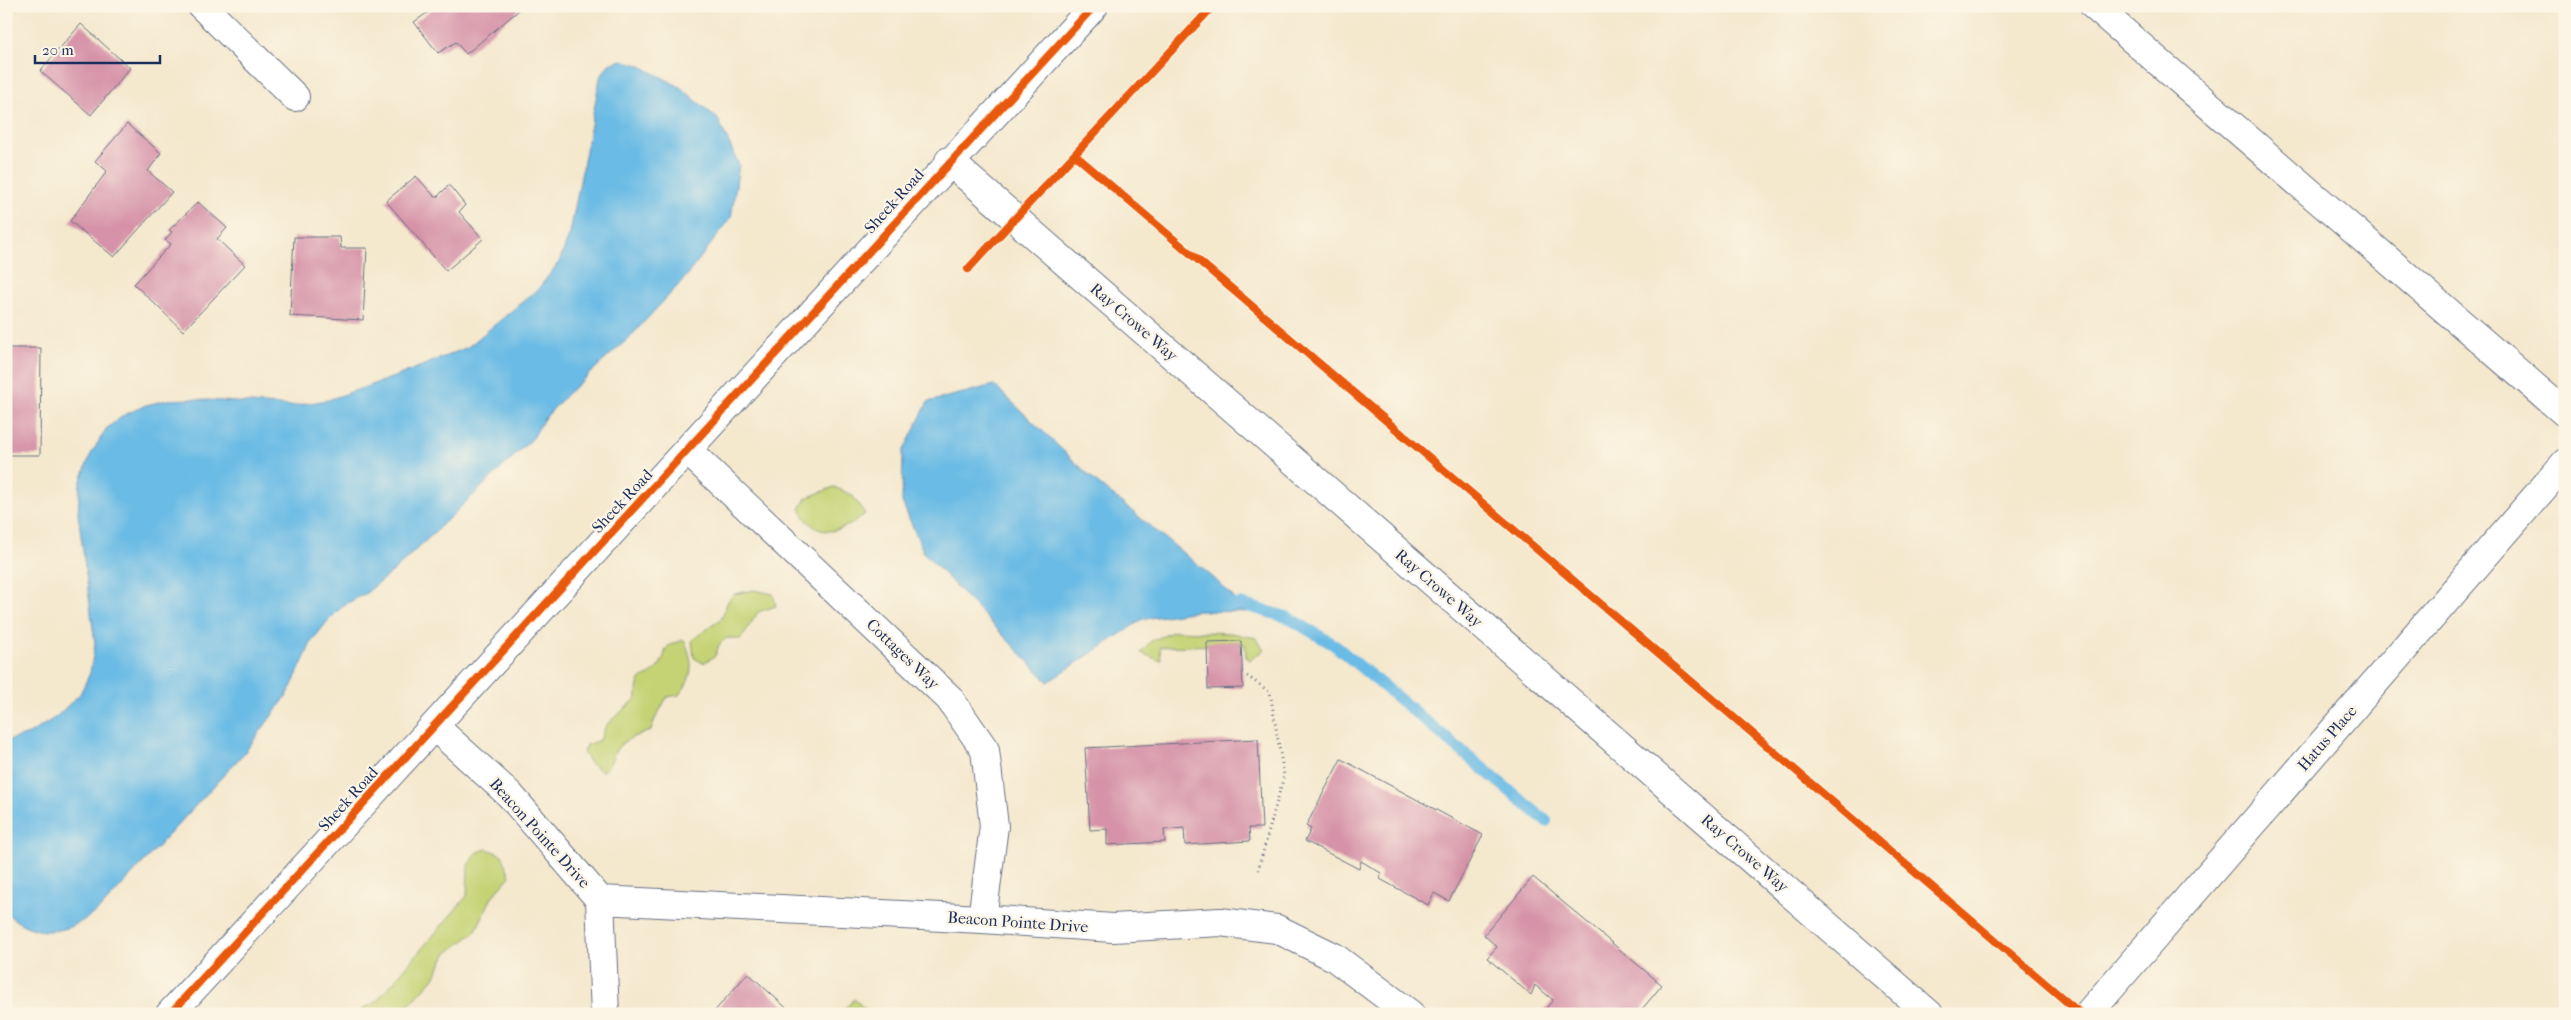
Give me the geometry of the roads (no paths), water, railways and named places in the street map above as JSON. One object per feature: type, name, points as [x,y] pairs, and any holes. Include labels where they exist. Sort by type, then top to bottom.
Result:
[{"type":"street","points":[[202,6],[294,96]]},
{"type":"street","name":"Sheek Road","points":[[170,1014],[949,161],[1094,6]]},
{"type":"street","points":[[2094,6],[2565,413]]},
{"type":"street","name":"Ray Crowe Way","points":[[949,161],[1929,1014]]},
{"type":"street","name":"Cottages Way","points":[[687,450],[949,698],[985,750],[994,826],[982,919]]},
{"type":"street","name":"Hatus Place","points":[[2088,1014],[2565,463]]},
{"type":"street","name":"Beacon Pointe Drive","points":[[434,726],[510,795],[600,900],[605,1014]]},
{"type":"street","name":"Beacon Pointe Drive","points":[[600,900],[982,919],[1113,928],[1220,922],[1276,929],[1334,957],[1410,1014]]},
{"type":"water","points":[[622,60],[639,65],[680,87],[718,119],[739,165],[731,218],[684,279],[630,337],[567,394],[543,420],[533,438],[397,568],[366,593],[344,605],[326,623],[312,641],[288,694],[245,752],[104,905],[81,922],[69,927],[44,931],[19,922],[6,913],[6,741],[29,734],[56,717],[80,694],[90,673],[95,644],[78,513],[80,483],[90,456],[106,429],[124,415],[146,405],[167,400],[193,399],[292,406],[328,400],[397,376],[468,347],[539,288],[559,262],[570,233],[600,78],[609,64]]},
{"type":"water","points":[[994,385],[1095,481],[1215,579],[1248,612],[1198,611],[1143,619],[1048,682],[924,553],[902,502],[903,452],[928,402]]},
{"type":"waterway","points":[[1240,604],[1287,617],[1333,644],[1546,821]]}]
